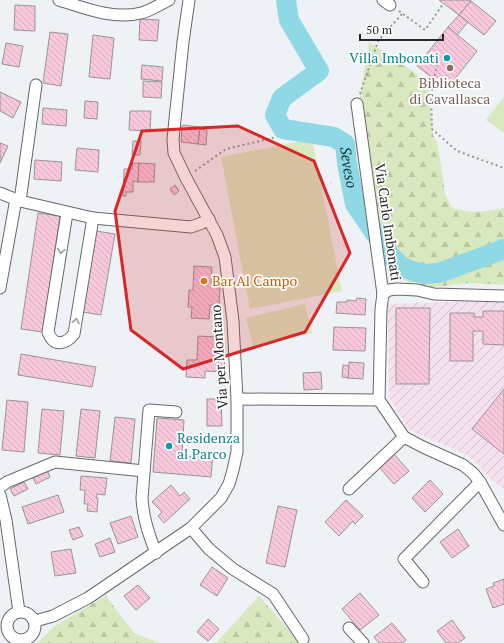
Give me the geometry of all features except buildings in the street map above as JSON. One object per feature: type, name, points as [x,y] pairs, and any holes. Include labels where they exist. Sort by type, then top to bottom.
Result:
[{"type":"street","points":[[59,0],[91,10],[115,15],[140,13],[169,0]]},
{"type":"street","name":"Via per Montano","points":[[35,621],[53,616],[88,598],[191,528],[221,498],[229,484],[237,452],[237,399],[232,321],[225,257],[217,235],[174,154],[173,139],[189,0]]},
{"type":"street","points":[[0,288],[18,200],[36,86]]},
{"type":"street","name":"Via Carlo Imbonati","points":[[357,104],[383,294],[381,309],[378,400]]},
{"type":"street","points":[[0,194],[67,213],[93,218],[191,227],[209,219]]},
{"type":"street","points":[[67,213],[48,332],[52,339],[59,343],[66,342],[74,334],[93,218]]},
{"type":"street","points":[[383,294],[389,290],[396,289],[417,290],[434,294],[504,296]]},
{"type":"street","points":[[237,399],[378,400],[404,437],[463,465],[473,473],[480,482],[504,525]]},
{"type":"street","points":[[156,553],[143,512],[142,498],[148,410],[176,412]]},
{"type":"street","points":[[349,489],[404,437]]},
{"type":"street","points":[[0,487],[7,482],[55,462],[144,471]]},
{"type":"street","points":[[423,582],[404,558],[480,482]]},
{"type":"street","points":[[0,495],[6,520],[19,612]]},
{"type":"street","points":[[191,528],[209,549],[233,569],[273,594],[303,639]]},
{"type":"street","points":[[26,612],[35,621],[36,627],[34,634],[24,641],[17,640],[4,634],[8,619],[13,614],[26,612]]},
{"type":"street","points":[[349,628],[363,643]]},
{"type":"path","points":[[386,2],[425,30],[443,4]]},
{"type":"path","points":[[357,104],[378,41],[402,14]]},
{"type":"path","points":[[437,64],[431,96],[432,129],[457,151],[504,168]]},
{"type":"path","points":[[186,178],[226,149],[277,137]]},
{"type":"highlighted area","points":[[238,126],[314,161],[350,253],[305,332],[183,369],[131,330],[115,211],[142,131]]},
{"type":"shaded area","points":[[480,301],[504,303],[504,489],[490,478],[471,457],[408,429],[389,397],[388,304]]},
{"type":"green space","points":[[369,42],[427,81],[433,134],[438,146],[445,193],[451,207],[464,211],[478,212],[504,208],[504,285],[470,283],[426,288],[418,287],[402,278],[391,263],[371,249],[354,133]]},
{"type":"green space","points":[[504,97],[504,133],[486,120]]},
{"type":"green space","points":[[312,139],[342,291],[250,309],[221,157]]},
{"type":"green space","points":[[305,304],[312,333],[253,347],[246,318]]},
{"type":"green space","points":[[106,596],[134,633],[159,643],[37,643],[56,625]]},
{"type":"green space","points":[[259,596],[300,643],[216,643]]},
{"type":"waterway","name":"Seveso","points":[[286,0],[289,20],[319,71],[282,98],[275,115],[283,129],[334,137],[345,144],[355,204],[390,255],[401,266],[412,271],[425,274],[439,273],[504,249]]},
{"type":"place","name":"Villa Imbonati","points":[[447,58]]},
{"type":"place","name":"Biblioteca di Cavallasca","points":[[450,68]]},
{"type":"place","name":"Bar Al Campo","points":[[204,281]]},
{"type":"place","name":"Residenza al Parco","points":[[169,446]]}]
